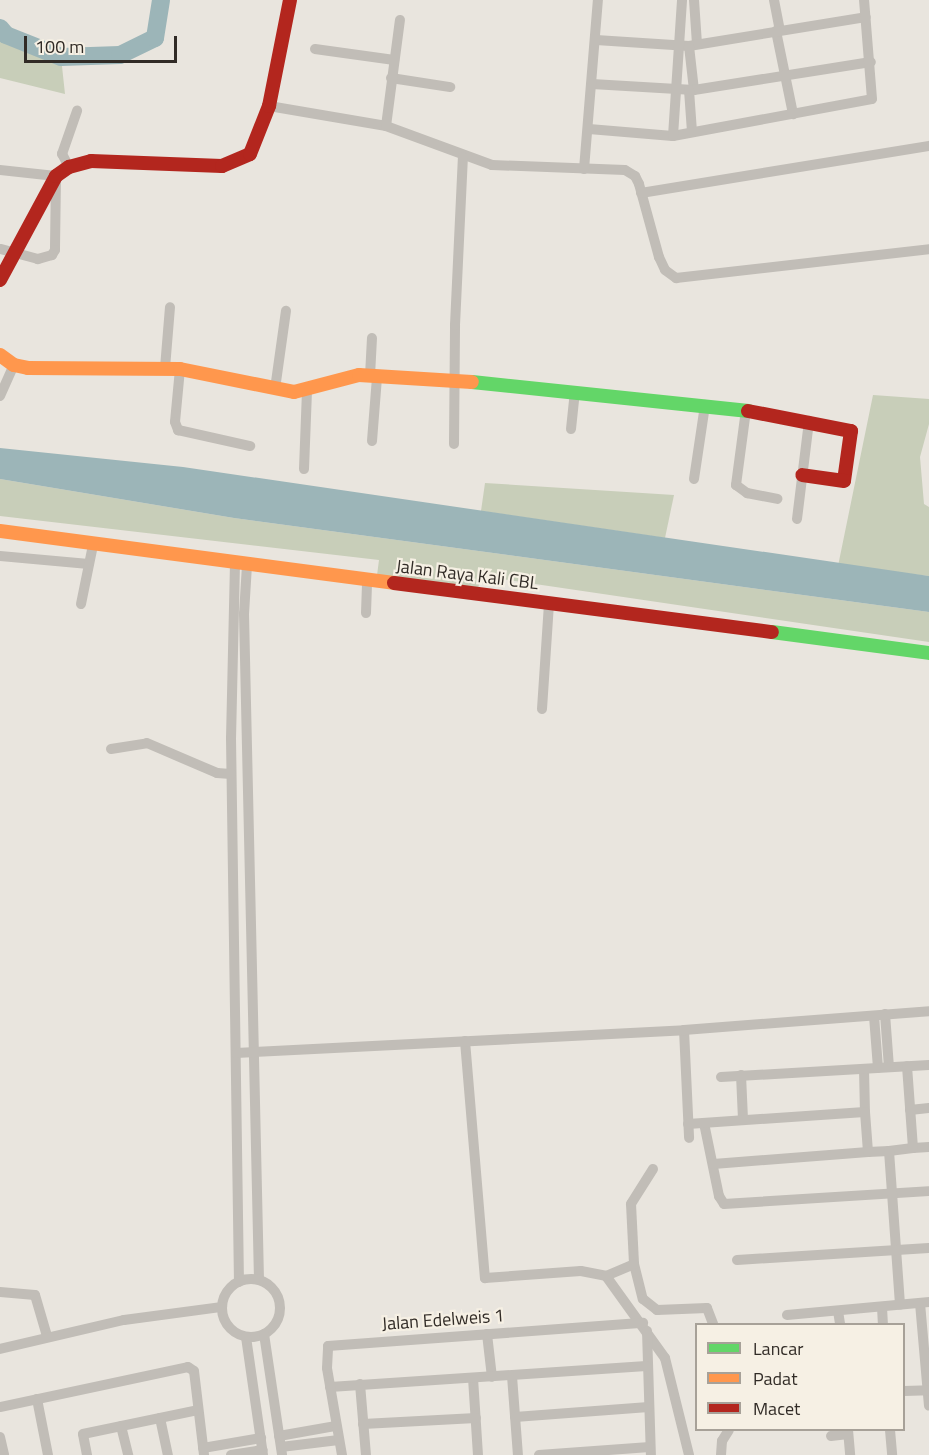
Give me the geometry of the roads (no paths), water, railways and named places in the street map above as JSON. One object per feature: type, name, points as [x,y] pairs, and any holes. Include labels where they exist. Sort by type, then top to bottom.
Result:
[{"type":"street","points":[[0,280],[17,253],[56,176],[69,167],[91,161],[233,164],[255,147],[269,106],[290,0]]},
{"type":"street","points":[[584,169],[598,0]]},
{"type":"street","points":[[682,0],[692,90],[692,132]]},
{"type":"street","points":[[674,136],[675,91],[688,45],[694,0]]},
{"type":"street","points":[[774,0],[793,114]]},
{"type":"street","points":[[589,129],[674,136],[872,99],[871,62],[864,0]]},
{"type":"street","points":[[596,40],[688,45],[866,17]]},
{"type":"street","points":[[386,126],[399,20]]},
{"type":"street","points":[[315,49],[394,60]]},
{"type":"street","points":[[592,84],[675,91],[692,90],[871,62]]},
{"type":"street","points":[[391,78],[450,87]]},
{"type":"street","points":[[269,106],[386,126],[442,144],[463,157],[507,167],[625,170],[635,176],[665,270],[676,278],[929,249]]},
{"type":"street","points":[[69,167],[62,154],[77,111]]},
{"type":"street","points":[[641,193],[929,146]]},
{"type":"street","points":[[454,444],[463,157]]},
{"type":"street","points":[[0,170],[56,176]]},
{"type":"street","points":[[0,249],[38,259],[55,250],[56,176]]},
{"type":"street","points":[[165,368],[170,307]]},
{"type":"street","points":[[275,389],[286,311]]},
{"type":"street","points":[[372,338],[372,441]]},
{"type":"street","points":[[0,355],[14,365],[87,371],[180,369],[275,389],[307,391],[345,376],[373,376],[575,391],[746,410],[848,428],[852,434],[844,481],[802,475]]},
{"type":"street","points":[[0,396],[14,365]]},
{"type":"street","points":[[180,369],[175,422],[178,430],[250,446]]},
{"type":"street","points":[[304,469],[307,391]]},
{"type":"street","points":[[572,429],[575,391]]},
{"type":"street","points":[[694,479],[705,405]]},
{"type":"street","points":[[746,410],[736,485],[747,493],[777,499]]},
{"type":"street","points":[[798,519],[809,421]]},
{"type":"street","name":"Jalan Raya Kali CBL","points":[[0,531],[929,653]]},
{"type":"street","points":[[81,603],[93,545]]},
{"type":"street","points":[[0,556],[88,565]]},
{"type":"street","points":[[239,1282],[231,774],[232,614],[239,588],[241,564]]},
{"type":"street","points":[[366,613],[367,580]]},
{"type":"street","points":[[239,588],[246,629],[259,1280]]},
{"type":"street","points":[[542,709],[549,634],[549,604]]},
{"type":"street","points":[[232,627],[246,629]]},
{"type":"street","points":[[111,749],[147,743],[217,773],[231,774]]},
{"type":"street","points":[[236,1053],[684,1030],[929,1011]]},
{"type":"street","points":[[880,1015],[884,1067]]},
{"type":"street","points":[[684,1030],[688,1138]]},
{"type":"street","points":[[465,1041],[485,1278],[581,1272],[606,1276],[634,1264]]},
{"type":"street","points":[[722,1077],[929,1065]]},
{"type":"street","points":[[907,1066],[913,1148]]},
{"type":"street","points":[[864,1068],[868,1152]]},
{"type":"street","points":[[741,1076],[743,1119]]},
{"type":"street","points":[[909,1110],[929,1108]]},
{"type":"street","points":[[688,1124],[865,1112]]},
{"type":"street","points":[[704,1123],[721,1202],[729,1206],[929,1191]]},
{"type":"street","points":[[713,1164],[929,1147]]},
{"type":"street","points":[[889,1151],[900,1305]]},
{"type":"street","points":[[653,1169],[632,1204],[634,1264],[646,1304],[657,1310],[707,1308],[713,1323]]},
{"type":"street","points":[[737,1260],[929,1248]]},
{"type":"street","points":[[606,1276],[645,1327],[670,1371],[689,1455]]},
{"type":"street","points":[[259,1280],[275,1292],[280,1308],[276,1323],[264,1334],[246,1337],[228,1326],[222,1307],[227,1292],[239,1282],[259,1280]]},
{"type":"street","points":[[0,1292],[35,1295],[47,1336]]},
{"type":"street","points":[[787,1315],[925,1303],[929,1406]]},
{"type":"street","points":[[635,1313],[646,1304]]},
{"type":"street","points":[[882,1306],[883,1323]]},
{"type":"street","points":[[0,1349],[47,1336],[124,1320],[222,1307]]},
{"type":"street","points":[[838,1311],[840,1323]]},
{"type":"street","points":[[539,1455],[651,1451],[645,1327]]},
{"type":"street","name":"Jalan Edelweis 1","points":[[342,1455],[325,1354],[328,1346],[334,1343],[645,1327]]},
{"type":"street","points":[[264,1334],[281,1446]]},
{"type":"street","points":[[487,1334],[492,1377]]},
{"type":"street","points":[[231,1455],[263,1453],[246,1337]]},
{"type":"street","points":[[330,1387],[646,1366]]},
{"type":"street","points":[[0,1407],[188,1368],[194,1371],[203,1451],[261,1438]]},
{"type":"street","points":[[512,1376],[518,1455]]},
{"type":"street","points":[[473,1378],[478,1455]]},
{"type":"street","points":[[360,1384],[366,1455]]},
{"type":"street","points":[[905,1391],[928,1390]]},
{"type":"street","points":[[37,1398],[48,1455]]},
{"type":"street","points":[[515,1417],[649,1407]]},
{"type":"street","points":[[87,1455],[83,1434],[198,1410]]},
{"type":"street","points":[[160,1418],[168,1455]]},
{"type":"street","points":[[363,1424],[476,1418]]},
{"type":"street","points":[[121,1426],[128,1455]]},
{"type":"street","points":[[281,1446],[336,1426]]},
{"type":"street","points":[[721,1455],[722,1441],[728,1431]]},
{"type":"street","points":[[890,1431],[892,1455]]},
{"type":"street","points":[[831,1436],[848,1432],[850,1455]]},
{"type":"street","points":[[0,1437],[4,1455]]},
{"type":"street","points":[[281,1446],[339,1440]]},
{"type":"water","points":[[0,448],[183,467],[929,576],[929,612],[234,518],[0,479]]},
{"type":"waterway","points":[[0,28],[6,35],[61,57],[120,55],[155,38],[161,0]]}]
